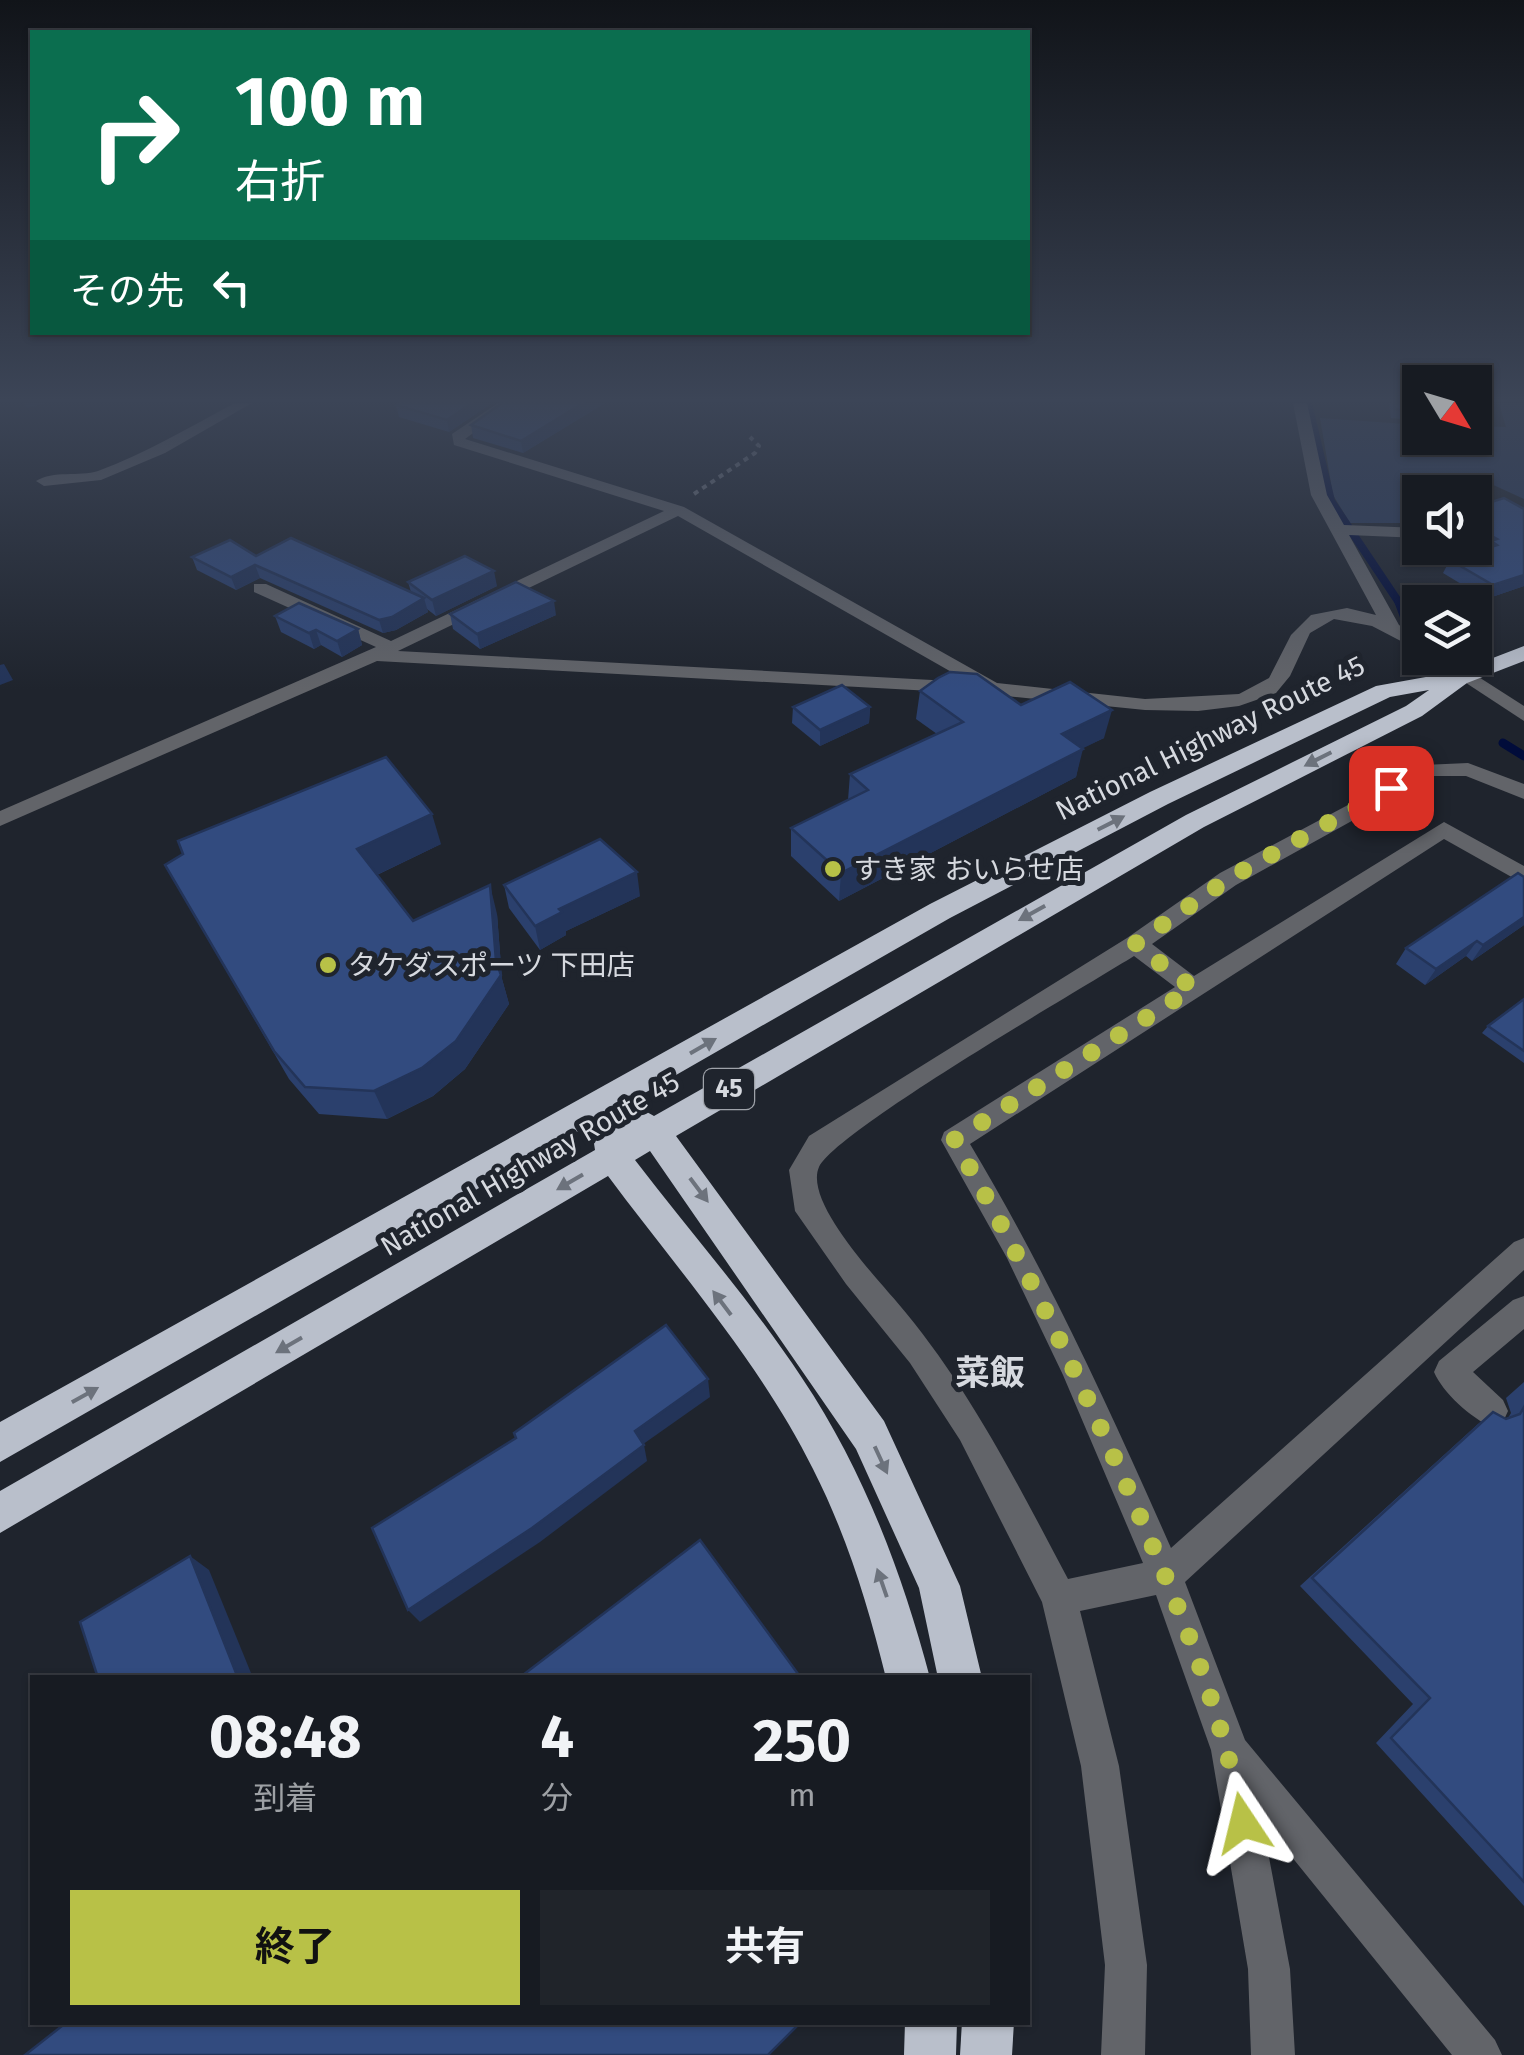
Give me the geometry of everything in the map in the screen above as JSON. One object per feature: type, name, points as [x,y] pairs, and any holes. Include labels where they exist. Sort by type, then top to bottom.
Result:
[{"type":"highway","name":"National Highway Route 45","points":[[0,1442],[940,911],[1159,798],[1384,691],[1464,676],[1524,653]]},
{"type":"highway","name":"National Highway Route 45","points":[[0,1513],[1028,915],[1194,821],[1414,711],[1464,676]]},
{"type":"highway","points":[[603,1103],[656,1133],[870,1435],[938,1586],[959,1675]]},
{"type":"highway","points":[[603,1103],[613,1157],[788,1389],[827,1455],[884,1584],[907,1675]]},
{"type":"highway","points":[[930,2055],[932,2025]]},
{"type":"highway","points":[[986,2055],[988,2025]]},
{"type":"street","points":[[642,499],[675,509],[993,688]]},
{"type":"street","points":[[1321,499],[1385,608],[1390,624]]},
{"type":"street","points":[[0,820],[382,651],[675,509]]},
{"type":"street","points":[[1337,530],[1402,532]]},
{"type":"street","points":[[260,588],[382,651],[676,676],[993,688],[1190,705],[1232,703],[1274,685],[1303,630],[1323,616],[1355,614],[1390,624],[1402,633]]},
{"type":"street","points":[[1464,676],[1524,715]]},
{"type":"street","points":[[1123,2055],[1126,1965],[1100,1766],[1058,1598],[971,1429],[922,1353],[856,1275],[804,1202],[803,1170],[819,1144],[872,1107],[1135,944],[1228,879],[1430,770],[1468,768],[1524,792]]},
{"type":"street","points":[[1273,2055],[1268,1969],[1230,1750],[1166,1576],[1074,1365],[1016,1248],[954,1140],[1444,829],[1524,876]]},
{"type":"street","points":[[1135,944],[1193,988]]},
{"type":"street","points":[[1058,1598],[1166,1576],[1524,1251]]},
{"type":"street","points":[[1492,1411],[1450,1372],[1524,1310]]},
{"type":"street","points":[[1230,1750],[1480,2055]]},
{"type":"path","points":[[675,509],[689,499]]},
{"type":"shaded area","points":[[1335,499],[1402,499],[1402,523],[1350,523]]},
{"type":"building","points":[[1506,499],[1524,509],[1524,575],[1493,585],[1459,565],[1492,565],[1492,547],[1497,545],[1492,541],[1497,539],[1492,536],[1492,502]]},
{"type":"building","points":[[291,538],[424,598],[392,617],[379,620],[255,565],[231,577],[192,557],[230,540],[256,556]]},
{"type":"building","points":[[465,556],[494,571],[432,600],[408,582]]},
{"type":"building","points":[[516,582],[554,601],[477,634],[450,614]]},
{"type":"building","points":[[299,603],[358,629],[337,641],[316,630],[309,633],[275,616]]},
{"type":"building","points":[[950,672],[977,674],[1021,705],[1070,682],[1112,710],[1062,734],[1083,749],[841,873],[791,828],[868,790],[850,774],[963,722],[920,691]]},
{"type":"building","points":[[842,685],[870,707],[820,730],[793,707]]},
{"type":"building","name":"タケダスポーツ 下田店","points":[[386,757],[432,814],[357,849],[413,921],[490,885],[496,961],[501,975],[456,1041],[422,1068],[374,1091],[305,1087],[274,1051],[165,865],[183,854],[178,841]]},
{"type":"building","points":[[600,839],[637,872],[559,909],[562,912],[535,926],[504,885]]},
{"type":"building","points":[[1518,873],[1524,877],[1524,917],[1483,945],[1477,941],[1436,969],[1406,948]]},
{"type":"building","points":[[1524,999],[1524,1051],[1488,1026]]},
{"type":"building","points":[[666,1325],[708,1379],[635,1431],[644,1445],[532,1528],[408,1610],[372,1528],[516,1438],[514,1433]]},
{"type":"building","points":[[1524,1407],[1524,1882],[1391,1738],[1430,1698],[1312,1578],[1493,1412],[1506,1419],[1520,1414]]},
{"type":"building","points":[[700,1540],[799,1675],[523,1675]]},
{"type":"building","points":[[190,1556],[237,1675],[97,1675],[80,1622]]},
{"type":"building","points":[[63,2025],[798,2025],[768,2055],[25,2055]]},
{"type":"waterway","points":[[1331,499],[1399,603]]},
{"type":"waterway","points":[[1399,603],[1402,610]]},
{"type":"waterway","points":[[1503,743],[1524,756]]},
{"type":"place","name":"すき家 おいらせ店","points":[[833,869]]},
{"type":"place","name":"タケダスポーツ 下田店","points":[[328,965]]},
{"type":"district","name":"菜飯","points":[[990,1373]]},
{"type":"route","points":[[1243,1823],[1230,1750],[1166,1576],[1074,1365],[1016,1248],[954,1140],[1193,988],[1135,944],[1228,879],[1391,788]]}]
